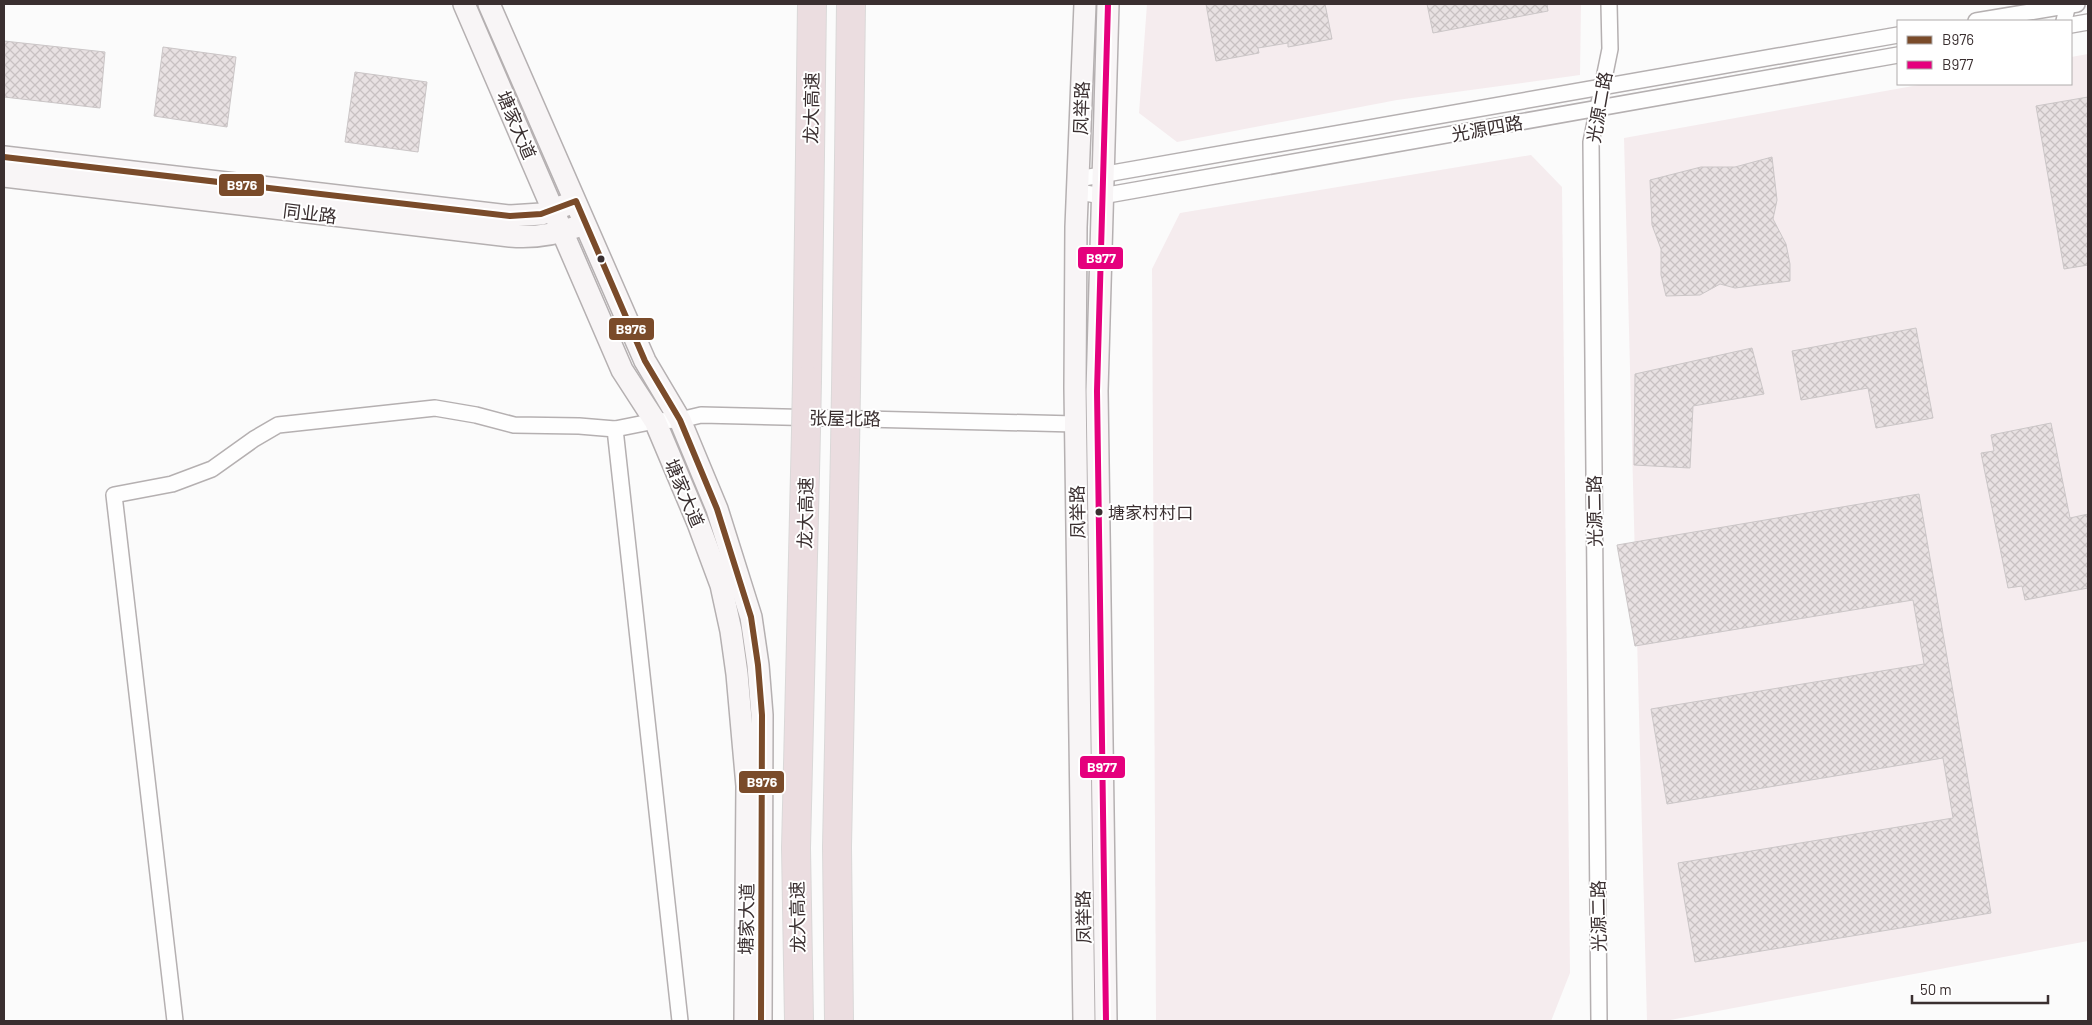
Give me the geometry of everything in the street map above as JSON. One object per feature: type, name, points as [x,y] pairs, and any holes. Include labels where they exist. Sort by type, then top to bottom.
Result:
[{"type":"highway","name":"龙大高速","points":[[798,1021],[796,848],[807,380],[812,4]]},
{"type":"highway","points":[[839,1021],[837,847],[851,4]]},
{"type":"street","name":"塘家大道","points":[[464,4],[622,370],[655,421],[698,523],[721,585],[736,666],[748,786],[745,1021]]},
{"type":"street","name":"塘家大道","points":[[489,4],[646,361],[680,420],[717,509],[738,571],[750,617],[758,665],[762,725],[762,1021]]},
{"type":"street","name":"凤举路","points":[[1084,1021],[1075,424],[1076,227],[1086,4]]},
{"type":"street","name":"凤举路","points":[[1106,1021],[1097,391],[1108,4]]},
{"type":"street","name":"光源二路","points":[[1599,1021],[1591,142],[1610,49],[1609,4]]},
{"type":"street","points":[[1983,20],[2046,11],[2071,4]]},
{"type":"street","points":[[2064,20],[2071,4]]},
{"type":"street","points":[[2072,25],[2088,22]]},
{"type":"street","name":"光源四路","points":[[1078,183],[1085,193],[1102,185],[1602,87],[1897,35]]},
{"type":"street","name":"光源四路","points":[[1078,183],[1102,185],[1598,108],[1897,55]]},
{"type":"street","name":"同业路","points":[[4,157],[510,216],[528,216],[553,210],[576,201]]},
{"type":"street","name":"同业路","points":[[4,176],[510,236],[537,237],[562,232],[586,224]]},
{"type":"street","name":"张屋北路","points":[[175,1021],[114,495],[172,484],[212,469],[254,439],[278,426],[435,408],[476,415],[514,425],[579,426],[616,429],[655,421],[680,420],[701,415],[1075,424]]},
{"type":"street","points":[[616,429],[680,1021]]},
{"type":"shaded area","points":[[1147,4],[1581,4],[1580,75],[1397,100],[1177,142],[1139,113]]},
{"type":"shaded area","points":[[2088,54],[2088,941],[1665,1021],[1647,1021],[1624,138],[1918,85],[2072,85],[2072,57]]},
{"type":"shaded area","points":[[1531,155],[1562,187],[1570,973],[1551,1021],[1156,1021],[1152,269],[1180,213]]},
{"type":"building","points":[[1206,4],[1325,4],[1332,39],[1288,47],[1288,43],[1258,48],[1259,53],[1216,61]]},
{"type":"building","points":[[1427,4],[1547,4],[1548,11],[1433,33]]},
{"type":"building","points":[[4,41],[105,52],[100,108],[4,97]]},
{"type":"building","points":[[163,47],[236,57],[227,127],[154,116]]},
{"type":"building","points":[[355,72],[427,82],[418,152],[345,142]]},
{"type":"building","points":[[2088,97],[2088,265],[2064,269],[2036,106]]},
{"type":"building","points":[[1772,157],[1777,200],[1773,219],[1786,244],[1790,264],[1790,281],[1735,288],[1720,284],[1700,295],[1666,296],[1661,275],[1661,249],[1652,225],[1650,180],[1701,167],[1735,167]]},
{"type":"building","points":[[1916,328],[1933,418],[1876,428],[1868,388],[1801,400],[1792,351]]},
{"type":"building","points":[[1752,348],[1764,394],[1693,406],[1690,468],[1634,465],[1635,374]]},
{"type":"building","points":[[2051,423],[2070,518],[2088,514],[2088,588],[2025,600],[2022,586],[2008,588],[1981,453],[1994,451],[1991,435]]},
{"type":"building","points":[[1919,494],[1991,913],[1695,962],[1678,863],[1953,818],[1943,758],[1667,804],[1651,709],[1924,664],[1913,600],[1635,646],[1617,545]]},
{"type":"transit line","name":"B977","points":[[1106,1021],[1097,391],[1108,4]]},
{"type":"transit line","name":"B976","points":[[4,157],[510,216],[541,214],[576,201],[645,361],[680,420],[717,509],[751,617],[758,665],[762,715],[761,1021]]},
{"type":"place","name":"塘家村村口","points":[[1099,512]]}]
